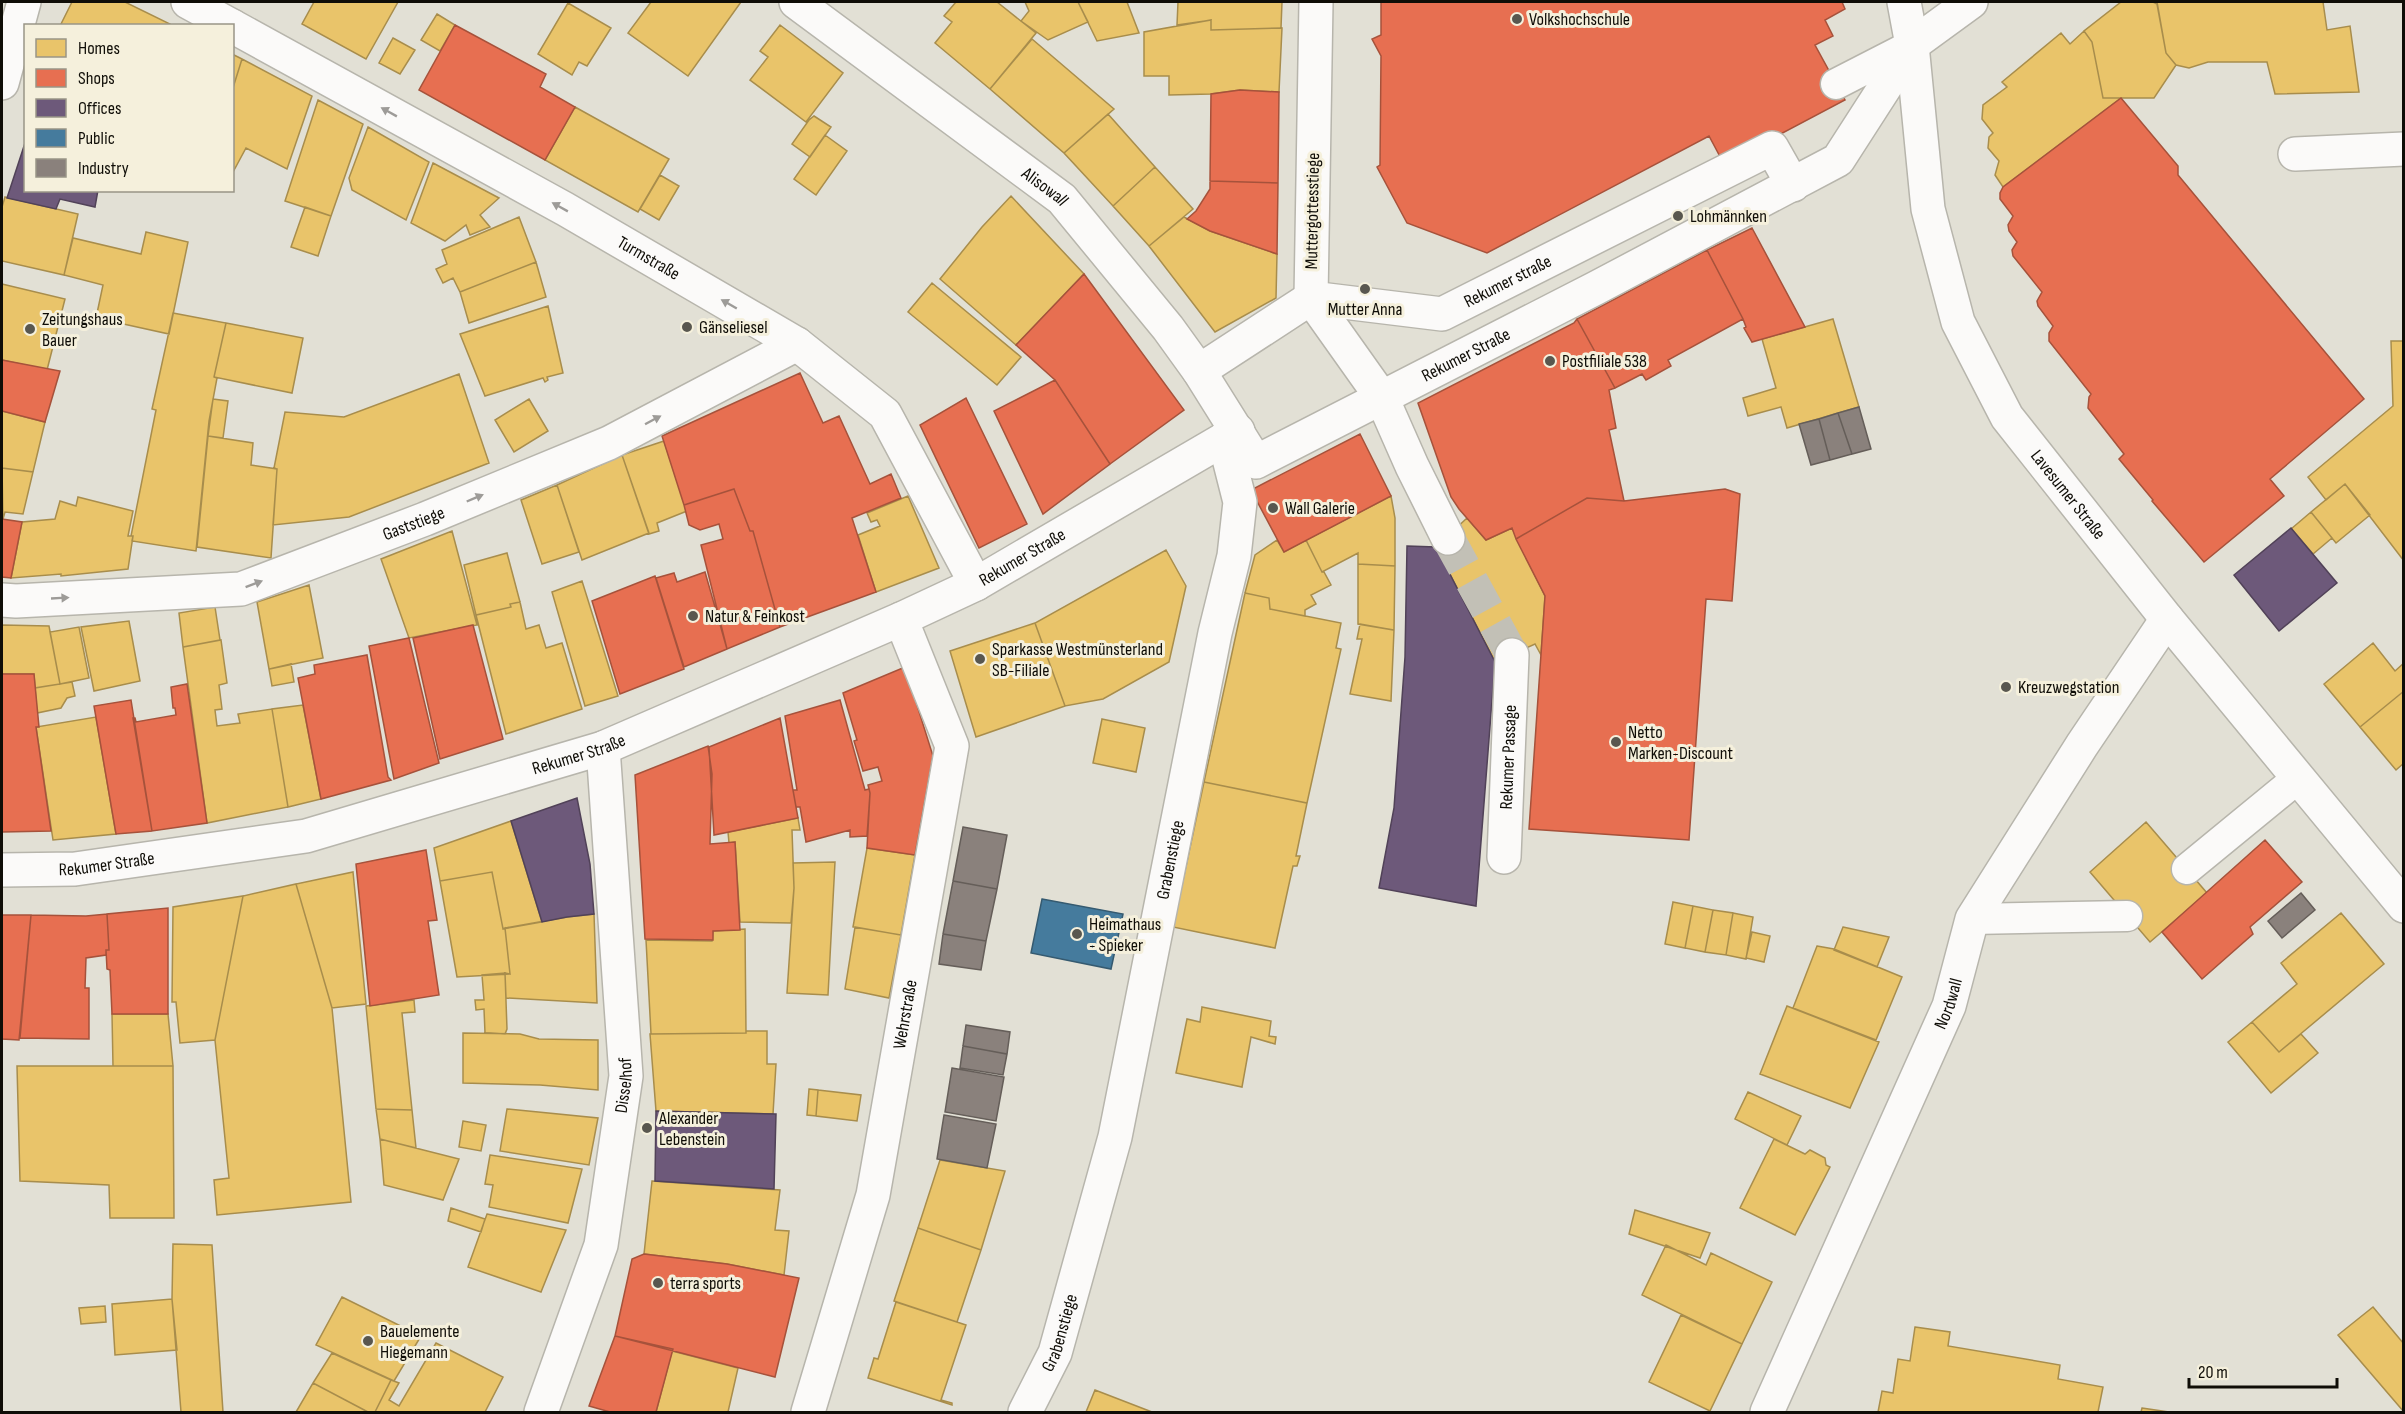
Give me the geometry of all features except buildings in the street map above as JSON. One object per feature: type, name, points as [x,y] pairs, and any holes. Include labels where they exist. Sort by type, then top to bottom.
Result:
[{"type":"street","points":[[2,83],[24,2]]},
{"type":"street","name":"Turmstraße","points":[[188,2],[228,24]]},
{"type":"street","name":"Alisowall","points":[[796,2],[1062,199],[1168,328],[1199,371],[1231,435]]},
{"type":"street","name":"Muttergottesstiege","points":[[1311,298],[1316,2]]},
{"type":"street","name":"Lavesumer Straße","points":[[1904,2],[1912,45],[1928,209],[1958,322],[2007,417],[2167,619],[2403,906]]},
{"type":"street","points":[[1912,45],[1971,2]]},
{"type":"street","name":"Turmstraße","points":[[234,27],[565,209],[798,344],[885,414],[976,584]]},
{"type":"street","name":"Rekumer Straße","points":[[2,870],[75,869],[306,836],[603,748],[901,620],[976,584],[1231,435],[1256,462],[1838,160],[1912,45]]},
{"type":"street","name":"Rekumer straße","points":[[1311,298],[1442,314],[1772,148],[1793,185]]},
{"type":"street","points":[[2295,154],[2403,149]]},
{"type":"street","points":[[1199,371],[1311,298],[1382,398],[1412,466],[1448,538]]},
{"type":"street","name":"Gaststiege","points":[[2,600],[241,589],[425,519],[609,443],[798,344]]},
{"type":"street","name":"Grabenstiege","points":[[1025,1413],[1054,1353],[1115,1137],[1215,633],[1234,556],[1240,502],[1231,435]]},
{"type":"street","name":"Nordwall","points":[[1767,1413],[1949,1006],[1972,919],[2082,745],[2167,619]]},
{"type":"street","name":"Wehrstraße","points":[[808,1413],[873,1195],[952,746],[901,620]]},
{"type":"street","name":"Rekumer Passage","points":[[1504,857],[1512,655]]},
{"type":"street","name":"Disselhof","points":[[541,1413],[601,1245],[626,1076],[603,748]]},
{"type":"lane","points":[[1836,84],[1912,45]]},
{"type":"lane","points":[[2187,869],[2298,778]]},
{"type":"lane","points":[[1972,919],[2127,916]]},
{"type":"tunnel","points":[[1448,538],[1512,655]]},
{"type":"place","name":"Volkshochschule","points":[[1517,19]]},
{"type":"place","name":"Lohmännken","points":[[1678,216]]},
{"type":"place","name":"Mutter Anna","points":[[1365,289]]},
{"type":"place","name":"Gänseliesel","points":[[687,327]]},
{"type":"place","name":"Zeitungshaus Bauer","points":[[30,329]]},
{"type":"place","name":"Postfiliale 538","points":[[1550,361]]},
{"type":"place","name":"Wall Galerie","points":[[1273,508]]},
{"type":"place","name":"Natur & Feinkost","points":[[693,616]]},
{"type":"place","name":"Sparkasse Westmünsterland SB-Filiale","points":[[980,659]]},
{"type":"place","name":"Kreuzwegstation","points":[[2006,687]]},
{"type":"place","name":"Netto Marken-Discount","points":[[1616,742]]},
{"type":"place","name":"Heimathaus - Spieker","points":[[1077,934]]},
{"type":"place","name":"Alexander Lebenstein","points":[[647,1128]]},
{"type":"place","name":"terra sports","points":[[658,1283]]},
{"type":"place","name":"Bauelemente Hiegemann","points":[[368,1341]]}]
